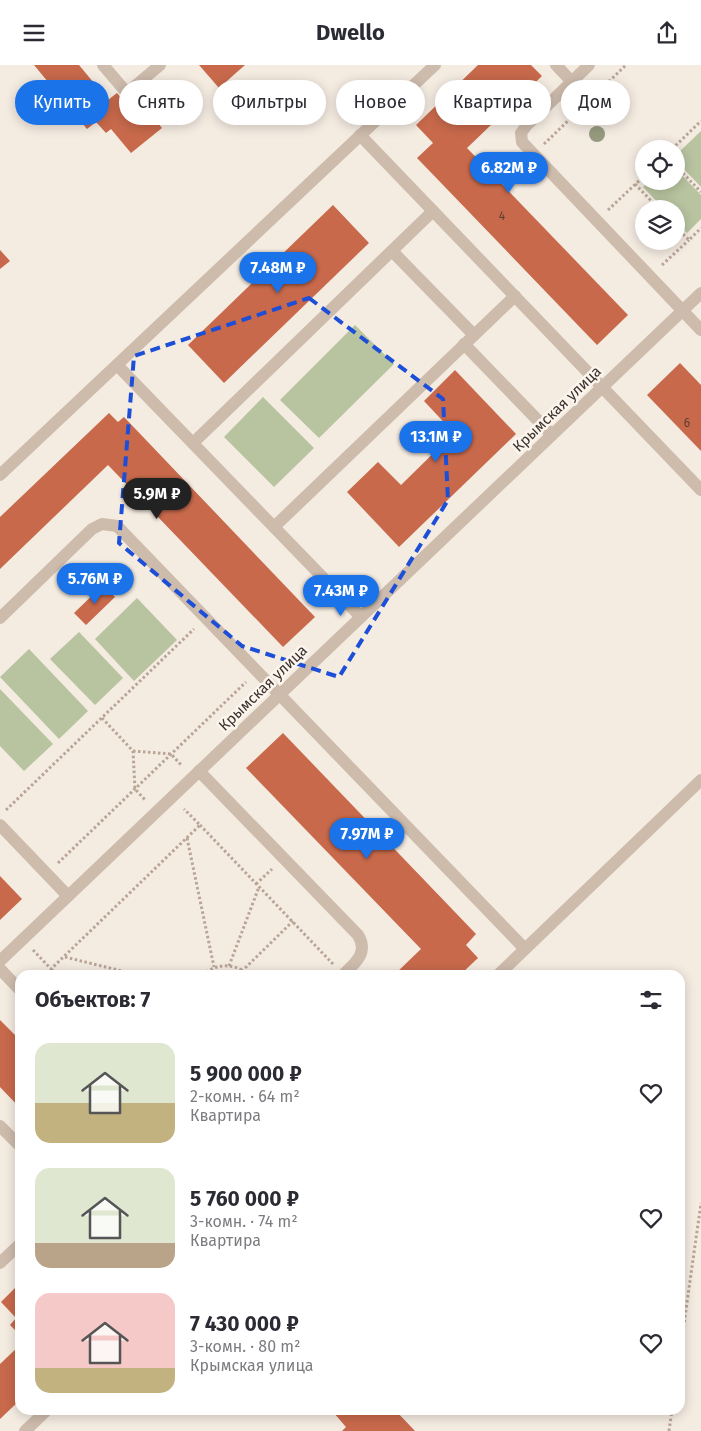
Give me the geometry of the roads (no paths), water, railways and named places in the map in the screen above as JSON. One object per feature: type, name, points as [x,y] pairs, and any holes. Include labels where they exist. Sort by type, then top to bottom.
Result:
[{"type":"street","points":[[103,65],[126,93],[160,65]]},
{"type":"street","points":[[0,475],[435,65]]},
{"type":"street","points":[[556,65],[571,80]]},
{"type":"street","points":[[573,80],[590,65]]},
{"type":"street","points":[[561,92],[521,133],[522,142],[701,330]]},
{"type":"street","points":[[360,135],[701,489]]},
{"type":"street","points":[[193,443],[433,211]]},
{"type":"street","points":[[392,251],[552,435]]},
{"type":"street","name":"Крымская улица","points":[[0,961],[701,293]]},
{"type":"street","points":[[274,527],[515,296]]},
{"type":"street","points":[[117,365],[360,617]]},
{"type":"street","points":[[0,618],[92,529],[109,523],[124,533],[525,949]]},
{"type":"street","points":[[196,774],[358,935],[361,940],[362,953],[348,970]]},
{"type":"street","points":[[503,970],[701,780]]},
{"type":"street","points":[[0,825],[68,896]]},
{"type":"street","points":[[0,969],[15,985]]},
{"type":"street","points":[[0,1125],[15,1141]]},
{"type":"street","points":[[0,1263],[15,1249]]},
{"type":"street","points":[[25,1431],[42,1415]]}]
